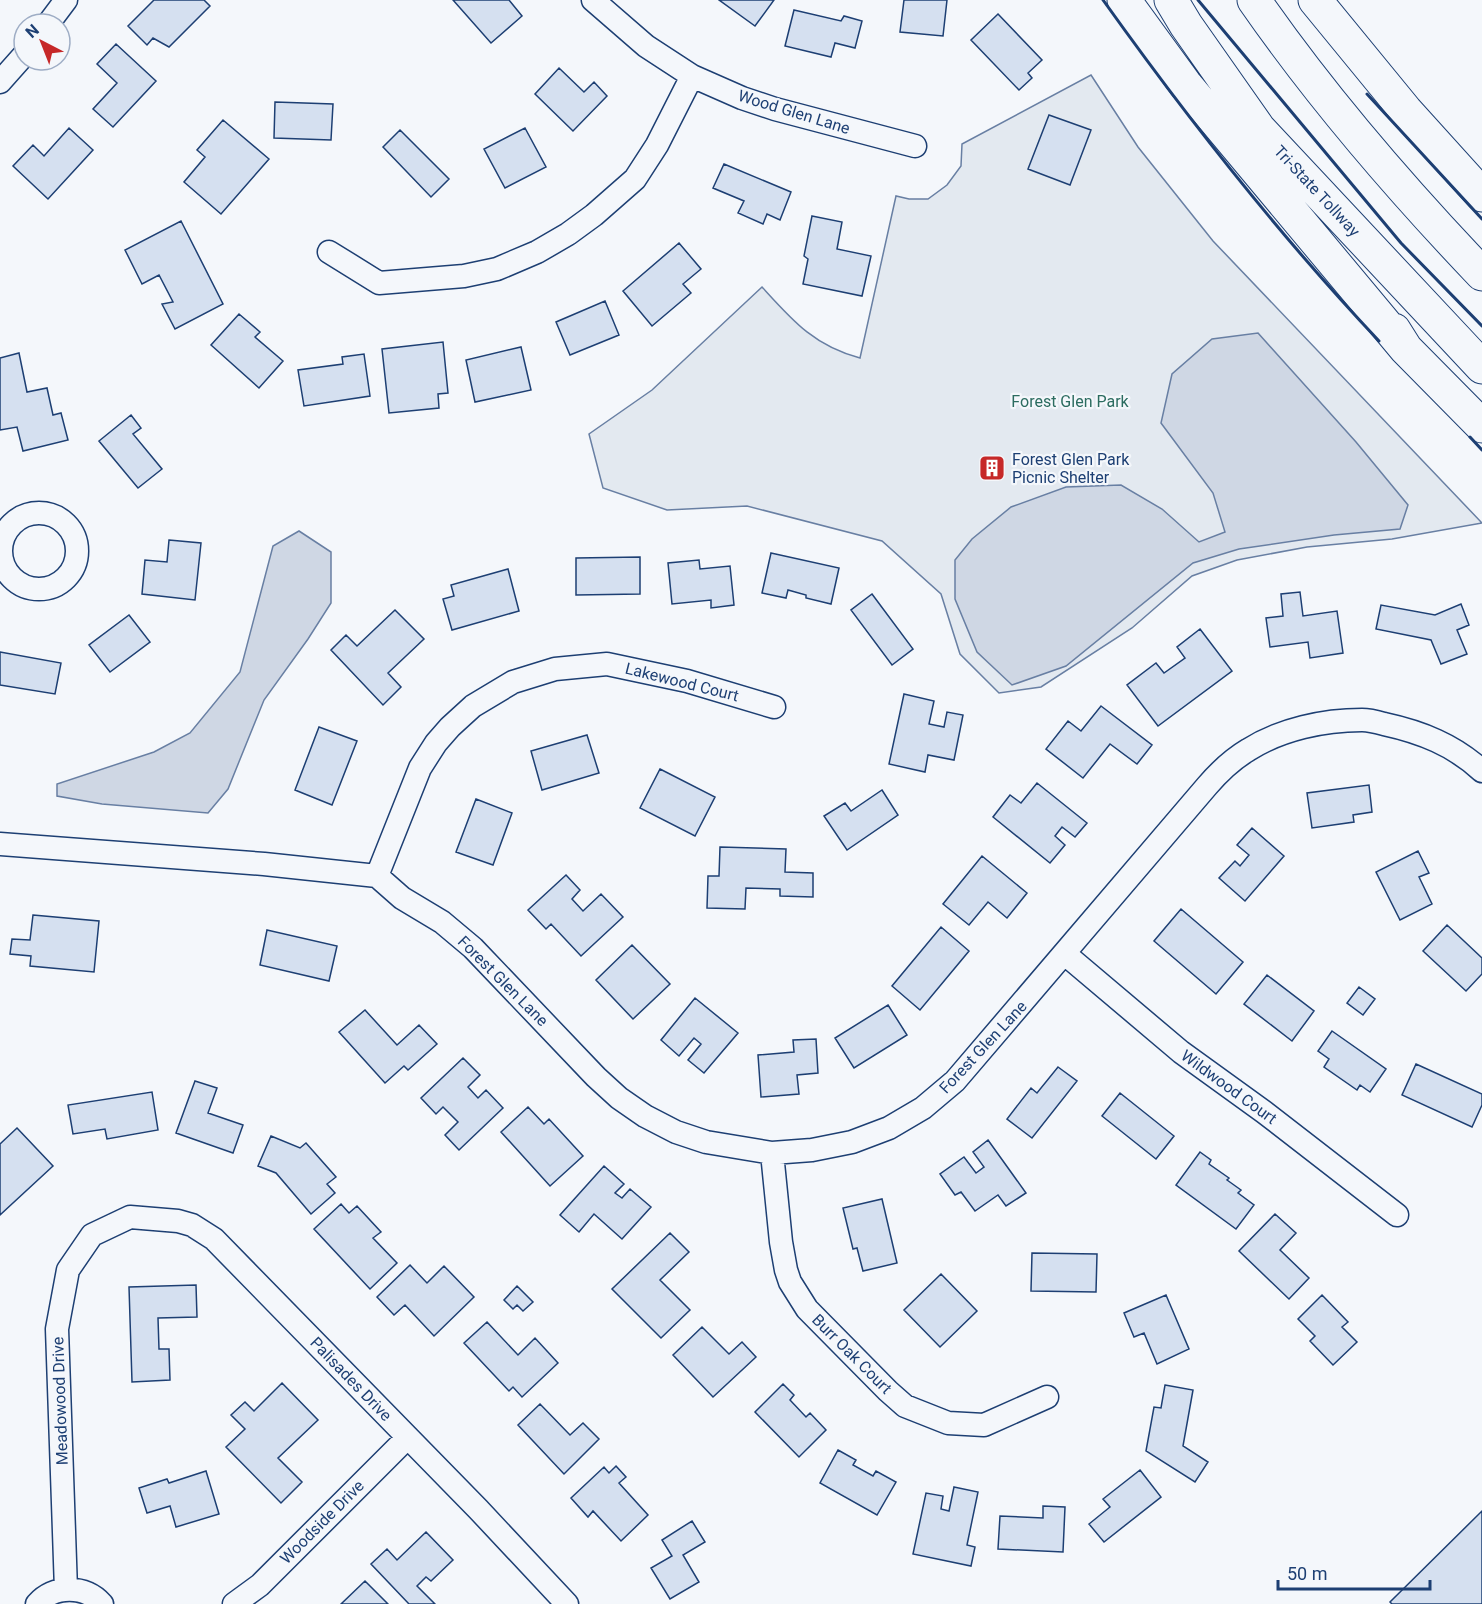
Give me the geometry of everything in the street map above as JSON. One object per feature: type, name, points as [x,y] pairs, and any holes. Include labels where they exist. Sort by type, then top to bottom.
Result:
[{"type":"highway","points":[[1125,0],[1185,84],[1406,349],[1482,426]]},
{"type":"highway","name":"Tri-State Tollway","points":[[1172,0],[1186,25],[1259,129],[1482,367]]},
{"type":"highway","points":[[1254,0],[1297,59],[1388,170],[1482,274]]},
{"type":"highway","points":[[1315,0],[1406,111],[1482,195]]},
{"type":"highway","points":[[1259,129],[1406,349]]},
{"type":"street","name":"Wood Glen Lane","points":[[593,0],[646,46],[692,76],[742,98],[775,109],[915,146]]},
{"type":"street","points":[[0,82],[12,68]]},
{"type":"street","points":[[329,252],[379,283],[464,276],[497,268],[537,252],[586,221],[635,179],[657,145],[692,76]]},
{"type":"street","name":"Lakewood Court","points":[[377,876],[420,768],[436,743],[473,706],[513,682],[555,669],[607,664],[687,681],[774,707]]},
{"type":"street","name":"Forest Glen Lane","points":[[377,876],[402,898],[442,922],[473,948],[596,1077],[619,1098],[637,1110],[676,1132],[706,1142],[772,1153],[812,1150],[852,1142],[889,1128],[923,1108],[955,1082],[1213,779],[1248,750],[1296,729],[1364,719],[1427,736],[1460,754],[1482,771]]},
{"type":"street","points":[[0,844],[264,864],[377,876]]},
{"type":"street","name":"Wildwood Court","points":[[1065,954],[1181,1052],[1264,1112],[1398,1215]]},
{"type":"street","name":"Burr Oak Court","points":[[772,1153],[781,1242],[790,1282],[807,1309],[904,1406],[948,1423],[984,1425],[1047,1397]]},
{"type":"street","name":"Palisades Drive","points":[[106,1228],[130,1217],[178,1221],[192,1225],[214,1239],[478,1509],[567,1604]]},
{"type":"street","name":"Meadowood Drive","points":[[66,1590],[57,1329],[68,1270],[92,1235],[106,1228]]},
{"type":"street","name":"Woodside Drive","points":[[234,1604],[260,1585],[407,1438]]},
{"type":"street","points":[[37,1604],[54,1593],[66,1590],[89,1594],[102,1604]]},
{"type":"green space","name":"Forest Glen Park","points":[[1091,75],[1138,147],[1213,241],[1482,523],[1392,539],[1307,547],[1237,560],[1192,576],[1132,628],[1041,687],[999,693],[960,654],[941,594],[882,541],[747,506],[667,510],[603,488],[589,434],[652,390],[762,287],[794,321],[817,339],[844,353],[860,358],[896,196],[928,199],[947,185],[961,166],[962,144]]},
{"type":"shaded area","points":[[1258,333],[1356,442],[1408,505],[1400,529],[1334,535],[1239,549],[1193,563],[1066,666],[1012,685],[977,652],[955,599],[955,560],[972,539],[1011,507],[1066,487],[1121,485],[1162,509],[1199,542],[1225,532],[1213,493],[1161,423],[1172,374],[1212,339]]},
{"type":"shaded area","points":[[299,531],[331,552],[331,603],[264,700],[228,789],[208,813],[102,804],[57,796],[57,784],[154,752],[190,733],[240,672],[273,546]]},
{"type":"building","points":[[154,0],[204,0],[210,6],[169,47],[153,38],[147,45],[128,26]]},
{"type":"building","points":[[453,0],[509,0],[522,16],[491,43]]},
{"type":"building","points":[[719,0],[774,0],[755,26]]},
{"type":"building","points":[[904,0],[947,0],[943,36],[900,32]]},
{"type":"building","points":[[794,10],[841,21],[844,16],[862,21],[855,48],[835,43],[831,57],[785,46]]},
{"type":"building","points":[[998,14],[1042,60],[1028,73],[1032,78],[1019,90],[971,40]]},
{"type":"building","points":[[116,44],[156,81],[113,127],[93,109],[117,83],[97,64]]},
{"type":"building","points":[[559,68],[584,92],[594,82],[607,96],[573,131],[535,94]]},
{"type":"building","points":[[275,102],[333,104],[331,140],[274,138]]},
{"type":"building","points":[[1049,115],[1091,130],[1070,185],[1028,169]]},
{"type":"building","points":[[223,120],[269,159],[221,214],[184,182],[205,157],[197,150]]},
{"type":"building","points":[[69,128],[93,150],[48,199],[13,166],[33,145],[44,156]]},
{"type":"building","points":[[525,128],[546,167],[505,188],[484,149]]},
{"type":"building","points":[[400,130],[449,179],[431,197],[383,147]]},
{"type":"building","points":[[724,164],[791,192],[780,220],[767,214],[763,224],[738,213],[744,201],[713,188]]},
{"type":"building","points":[[812,216],[842,222],[837,249],[871,256],[862,296],[803,284],[808,259],[804,256]]},
{"type":"building","points":[[181,221],[223,304],[175,329],[162,304],[173,302],[159,275],[142,284],[125,250]]},
{"type":"building","points":[[679,243],[701,269],[683,284],[691,293],[652,326],[623,291]]},
{"type":"building","points":[[605,301],[619,335],[570,355],[556,322]]},
{"type":"building","points":[[239,314],[260,332],[255,337],[283,361],[259,388],[211,345]]},
{"type":"building","points":[[443,342],[448,393],[438,394],[439,408],[389,413],[382,349]]},
{"type":"building","points":[[521,347],[531,390],[475,402],[466,360]]},
{"type":"building","points":[[19,353],[27,392],[47,388],[53,415],[61,413],[68,440],[23,451],[17,427],[0,430],[0,358]]},
{"type":"building","points":[[364,354],[370,396],[304,406],[298,370],[343,364],[342,357]]},
{"type":"building","points":[[131,415],[141,428],[133,434],[162,469],[138,488],[99,441]]},
{"type":"building","name":"Forest Glen Park Picnic Shelter","points":[[990,462],[995,463],[998,469],[994,473],[988,473],[986,467]]},
{"type":"building","points":[[169,540],[201,543],[195,600],[142,594],[145,560],[167,562]]},
{"type":"building","points":[[771,553],[839,568],[831,604],[806,598],[806,595],[788,590],[786,598],[762,593]]},
{"type":"building","points":[[640,557],[640,594],[576,595],[576,558]]},
{"type":"building","points":[[699,560],[700,569],[730,566],[734,605],[711,608],[711,600],[672,604],[668,563]]},
{"type":"building","points":[[508,569],[519,611],[452,630],[443,599],[454,596],[451,585]]},
{"type":"building","points":[[1300,592],[1303,616],[1337,611],[1343,653],[1310,658],[1308,642],[1270,647],[1266,618],[1283,616],[1281,594]]},
{"type":"building","points":[[872,594],[913,649],[892,665],[851,610]]},
{"type":"building","points":[[1461,604],[1469,625],[1457,630],[1467,654],[1441,664],[1431,640],[1376,629],[1381,605],[1435,615]]},
{"type":"building","points":[[395,610],[424,639],[388,673],[401,687],[383,705],[331,650],[346,635],[357,646]]},
{"type":"building","points":[[129,615],[150,642],[110,672],[89,645]]},
{"type":"building","points":[[1200,629],[1232,671],[1158,726],[1127,685],[1156,663],[1164,673],[1185,658],[1177,647]]},
{"type":"building","points":[[0,652],[61,663],[55,694],[0,685]]},
{"type":"building","points":[[904,694],[934,701],[929,724],[944,727],[947,712],[963,715],[954,760],[928,755],[925,772],[889,764]]},
{"type":"building","points":[[1101,706],[1152,745],[1137,764],[1110,744],[1083,778],[1046,749],[1068,721],[1081,731]]},
{"type":"building","points":[[319,727],[357,741],[332,805],[295,790]]},
{"type":"building","points":[[587,735],[599,773],[542,790],[531,751]]},
{"type":"building","points":[[660,769],[715,797],[695,836],[640,808]]},
{"type":"building","points":[[1037,783],[1087,823],[1075,837],[1062,827],[1055,836],[1065,845],[1050,863],[993,817],[1010,795],[1021,803]]},
{"type":"building","points":[[1369,785],[1372,812],[1353,815],[1354,822],[1312,828],[1307,793]]},
{"type":"building","points":[[882,790],[898,815],[847,850],[824,816],[845,803],[851,811]]},
{"type":"building","points":[[476,799],[512,813],[493,865],[456,852]]},
{"type":"building","points":[[1252,828],[1284,856],[1245,901],[1219,878],[1235,861],[1240,866],[1249,855],[1237,845]]},
{"type":"building","points":[[720,847],[786,849],[785,872],[813,873],[813,897],[780,896],[780,889],[746,888],[745,909],[707,908],[708,876],[719,876]]},
{"type":"building","points":[[1418,851],[1429,873],[1419,877],[1432,904],[1400,920],[1376,872]]},
{"type":"building","points":[[982,856],[1027,893],[1007,918],[988,902],[969,925],[943,904]]},
{"type":"building","points":[[566,875],[580,890],[572,899],[583,911],[601,894],[623,917],[581,956],[551,924],[546,929],[528,910]]},
{"type":"building","points":[[1181,909],[1243,962],[1216,994],[1154,941]]},
{"type":"building","points":[[33,915],[99,921],[94,972],[30,966],[31,956],[10,954],[12,939],[30,940]]},
{"type":"building","points":[[1447,925],[1482,958],[1482,974],[1466,991],[1423,951]]},
{"type":"building","points":[[941,927],[969,951],[920,1010],[892,986]]},
{"type":"building","points":[[267,930],[337,946],[329,981],[260,965]]},
{"type":"building","points":[[632,945],[670,984],[633,1019],[596,980]]},
{"type":"building","points":[[1267,975],[1314,1011],[1292,1041],[1244,1004]]},
{"type":"building","points":[[1359,987],[1375,999],[1363,1015],[1347,1003]]},
{"type":"building","points":[[695,998],[738,1033],[704,1073],[688,1060],[701,1044],[694,1038],[679,1056],[661,1040]]},
{"type":"building","points":[[888,1005],[907,1035],[854,1068],[835,1038]]},
{"type":"building","points":[[365,1010],[397,1045],[419,1025],[437,1044],[408,1070],[404,1066],[385,1083],[339,1032]]},
{"type":"building","points":[[1332,1031],[1386,1069],[1370,1092],[1360,1085],[1357,1090],[1324,1067],[1329,1059],[1318,1051]]},
{"type":"building","points":[[816,1039],[818,1073],[797,1075],[799,1094],[761,1097],[758,1055],[794,1052],[793,1040]]},
{"type":"building","points":[[463,1058],[480,1075],[468,1087],[478,1098],[486,1090],[503,1108],[459,1150],[445,1135],[458,1122],[443,1107],[436,1114],[421,1098]]},
{"type":"building","points":[[1416,1064],[1482,1094],[1482,1105],[1472,1127],[1402,1095]]},
{"type":"building","points":[[1058,1067],[1077,1081],[1032,1138],[1007,1119],[1031,1088],[1037,1093]]},
{"type":"building","points":[[195,1081],[217,1088],[208,1113],[243,1125],[233,1153],[176,1133]]},
{"type":"building","points":[[152,1092],[158,1130],[107,1139],[105,1129],[73,1134],[68,1105]]},
{"type":"building","points":[[1120,1093],[1174,1136],[1156,1159],[1102,1116]]},
{"type":"building","points":[[528,1107],[544,1124],[549,1119],[583,1156],[550,1186],[501,1132]]},
{"type":"building","points":[[17,1128],[53,1166],[0,1215],[0,1144]]},
{"type":"building","points":[[271,1136],[300,1148],[306,1143],[336,1177],[327,1184],[335,1193],[311,1214],[276,1173],[258,1166]]},
{"type":"building","points":[[988,1140],[1026,1193],[1006,1206],[998,1195],[975,1211],[961,1192],[955,1195],[940,1174],[964,1157],[976,1173],[984,1167],[973,1152]]},
{"type":"building","points":[[1200,1152],[1211,1160],[1209,1164],[1241,1190],[1238,1193],[1254,1205],[1236,1229],[1176,1185]]},
{"type":"building","points":[[604,1166],[624,1184],[615,1193],[622,1198],[630,1189],[651,1207],[622,1239],[594,1214],[579,1232],[560,1215]]},
{"type":"building","points":[[882,1199],[897,1263],[863,1271],[857,1248],[853,1249],[843,1208]]},
{"type":"building","points":[[341,1204],[349,1213],[357,1206],[381,1232],[373,1238],[397,1263],[370,1289],[314,1229]]},
{"type":"building","points":[[1275,1214],[1296,1233],[1280,1250],[1309,1278],[1289,1299],[1239,1251]]},
{"type":"building","points":[[670,1233],[689,1252],[660,1280],[690,1310],[661,1338],[612,1289]]},
{"type":"building","points":[[1032,1253],[1097,1254],[1096,1292],[1031,1291]]},
{"type":"building","points":[[410,1265],[427,1283],[444,1266],[474,1297],[434,1336],[405,1305],[394,1315],[377,1297]]},
{"type":"building","points":[[941,1274],[977,1311],[940,1347],[904,1310]]},
{"type":"building","points":[[196,1285],[197,1317],[158,1318],[159,1349],[169,1349],[170,1380],[132,1382],[129,1287]]},
{"type":"building","points":[[517,1286],[533,1302],[523,1311],[517,1305],[513,1309],[504,1300]]},
{"type":"building","points":[[1166,1295],[1189,1349],[1157,1364],[1144,1333],[1134,1337],[1124,1313]]},
{"type":"building","points":[[1322,1295],[1348,1322],[1342,1327],[1357,1342],[1333,1365],[1310,1341],[1315,1336],[1298,1319]]},
{"type":"building","points":[[487,1322],[518,1355],[535,1338],[558,1363],[522,1397],[513,1387],[509,1391],[464,1343]]},
{"type":"building","points":[[702,1327],[729,1354],[742,1342],[756,1357],[713,1397],[673,1355]]},
{"type":"building","points":[[282,1383],[318,1420],[278,1458],[302,1482],[281,1503],[226,1447],[245,1429],[231,1415],[245,1402],[254,1411]]},
{"type":"building","points":[[783,1384],[794,1395],[790,1400],[806,1417],[810,1413],[826,1430],[799,1457],[755,1412]]},
{"type":"building","points":[[1165,1385],[1193,1390],[1183,1446],[1208,1462],[1195,1482],[1146,1451],[1154,1407],[1161,1408]]},
{"type":"building","points":[[540,1404],[570,1435],[583,1423],[599,1439],[564,1474],[518,1425]]},
{"type":"building","points":[[838,1450],[856,1460],[853,1465],[873,1476],[876,1471],[896,1482],[877,1515],[820,1483]]},
{"type":"building","points":[[616,1466],[626,1477],[619,1483],[648,1515],[621,1541],[593,1511],[588,1517],[571,1498],[604,1467],[609,1473]]},
{"type":"building","points":[[1140,1470],[1161,1497],[1104,1542],[1089,1524],[1110,1507],[1103,1499]]},
{"type":"building","points":[[206,1471],[219,1514],[176,1527],[170,1506],[147,1513],[139,1488],[167,1479],[169,1483]]},
{"type":"building","points":[[954,1487],[978,1492],[967,1545],[975,1547],[971,1566],[913,1554],[926,1493],[943,1496],[941,1509],[949,1511]]},
{"type":"building","points":[[1043,1506],[1065,1507],[1063,1552],[998,1549],[1000,1516],[1043,1518]]},
{"type":"building","points":[[1482,1511],[1482,1604],[1392,1604],[1390,1602]]},
{"type":"building","points":[[692,1521],[705,1542],[683,1555],[699,1582],[670,1599],[651,1568],[672,1556],[662,1540]]},
{"type":"building","points":[[426,1532],[453,1560],[431,1581],[426,1577],[417,1586],[435,1604],[409,1604],[371,1564],[387,1549],[397,1560]]},
{"type":"building","points":[[365,1581],[388,1604],[341,1604]]},
{"type":"wall","points":[[1103,0],[1235,175],[1305,259],[1379,341]]},
{"type":"wall","points":[[1198,0],[1401,243],[1482,326]]},
{"type":"wall","points":[[1367,94],[1482,219]]},
{"type":"wall","points":[[1470,437],[1482,450]]},
{"type":"place","name":"Forest Glen Park Picnic Shelter","points":[[992,468]]}]
